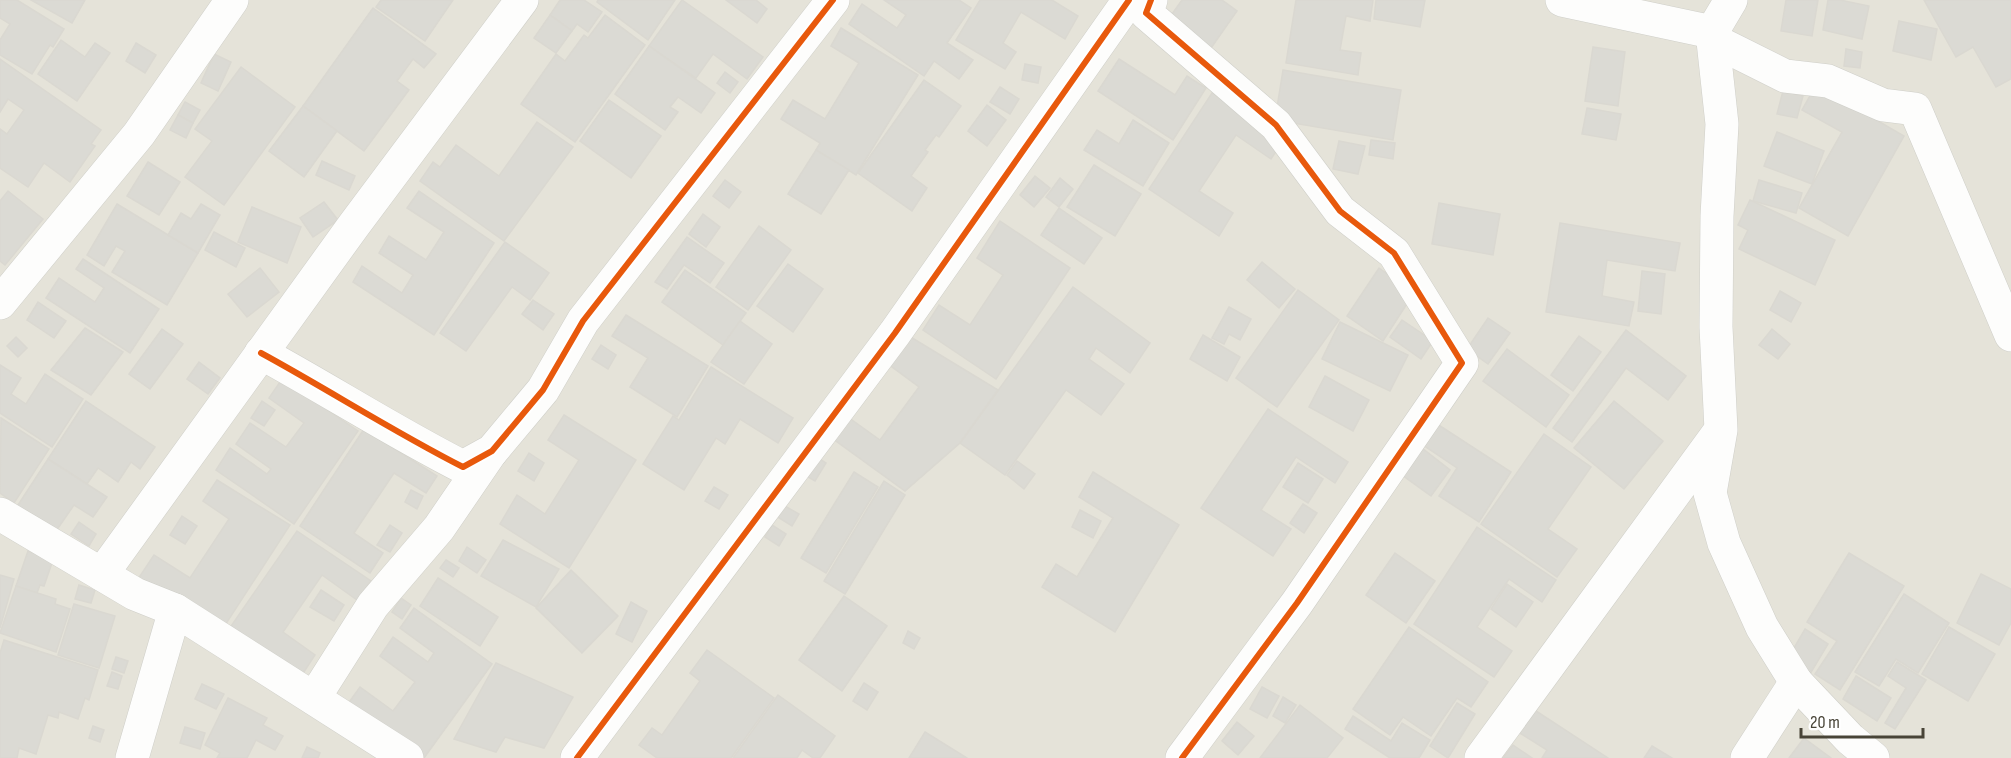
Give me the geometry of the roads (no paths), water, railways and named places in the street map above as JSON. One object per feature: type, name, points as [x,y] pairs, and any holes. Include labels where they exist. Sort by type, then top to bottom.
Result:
[{"type":"street","points":[[0,303],[139,134],[232,0]]},
{"type":"street","points":[[102,574],[261,353],[522,0]]},
{"type":"street","points":[[314,698],[373,605],[439,528],[492,451],[543,390],[583,321],[833,0]]},
{"type":"street","points":[[1562,0],[1712,36],[1785,76],[1828,81],[1883,105],[1915,109],[2011,335]]},
{"type":"street","points":[[1731,0],[1712,36],[1722,124],[1717,216],[1716,316],[1721,430],[1710,493],[1724,543],[1762,627],[1797,682],[1850,739],[1873,758]]},
{"type":"street","points":[[577,758],[895,333],[1131,1],[1276,125],[1340,211],[1394,252],[1462,363],[1297,603],[1182,758]]},
{"type":"street","points":[[261,353],[306,377],[421,446],[463,467],[492,451]]},
{"type":"street","points":[[1481,758],[1721,430]]},
{"type":"street","points":[[0,514],[135,594],[175,610],[407,758]]},
{"type":"street","points":[[132,758],[175,610]]},
{"type":"street","points":[[1747,758],[1797,682]]}]
